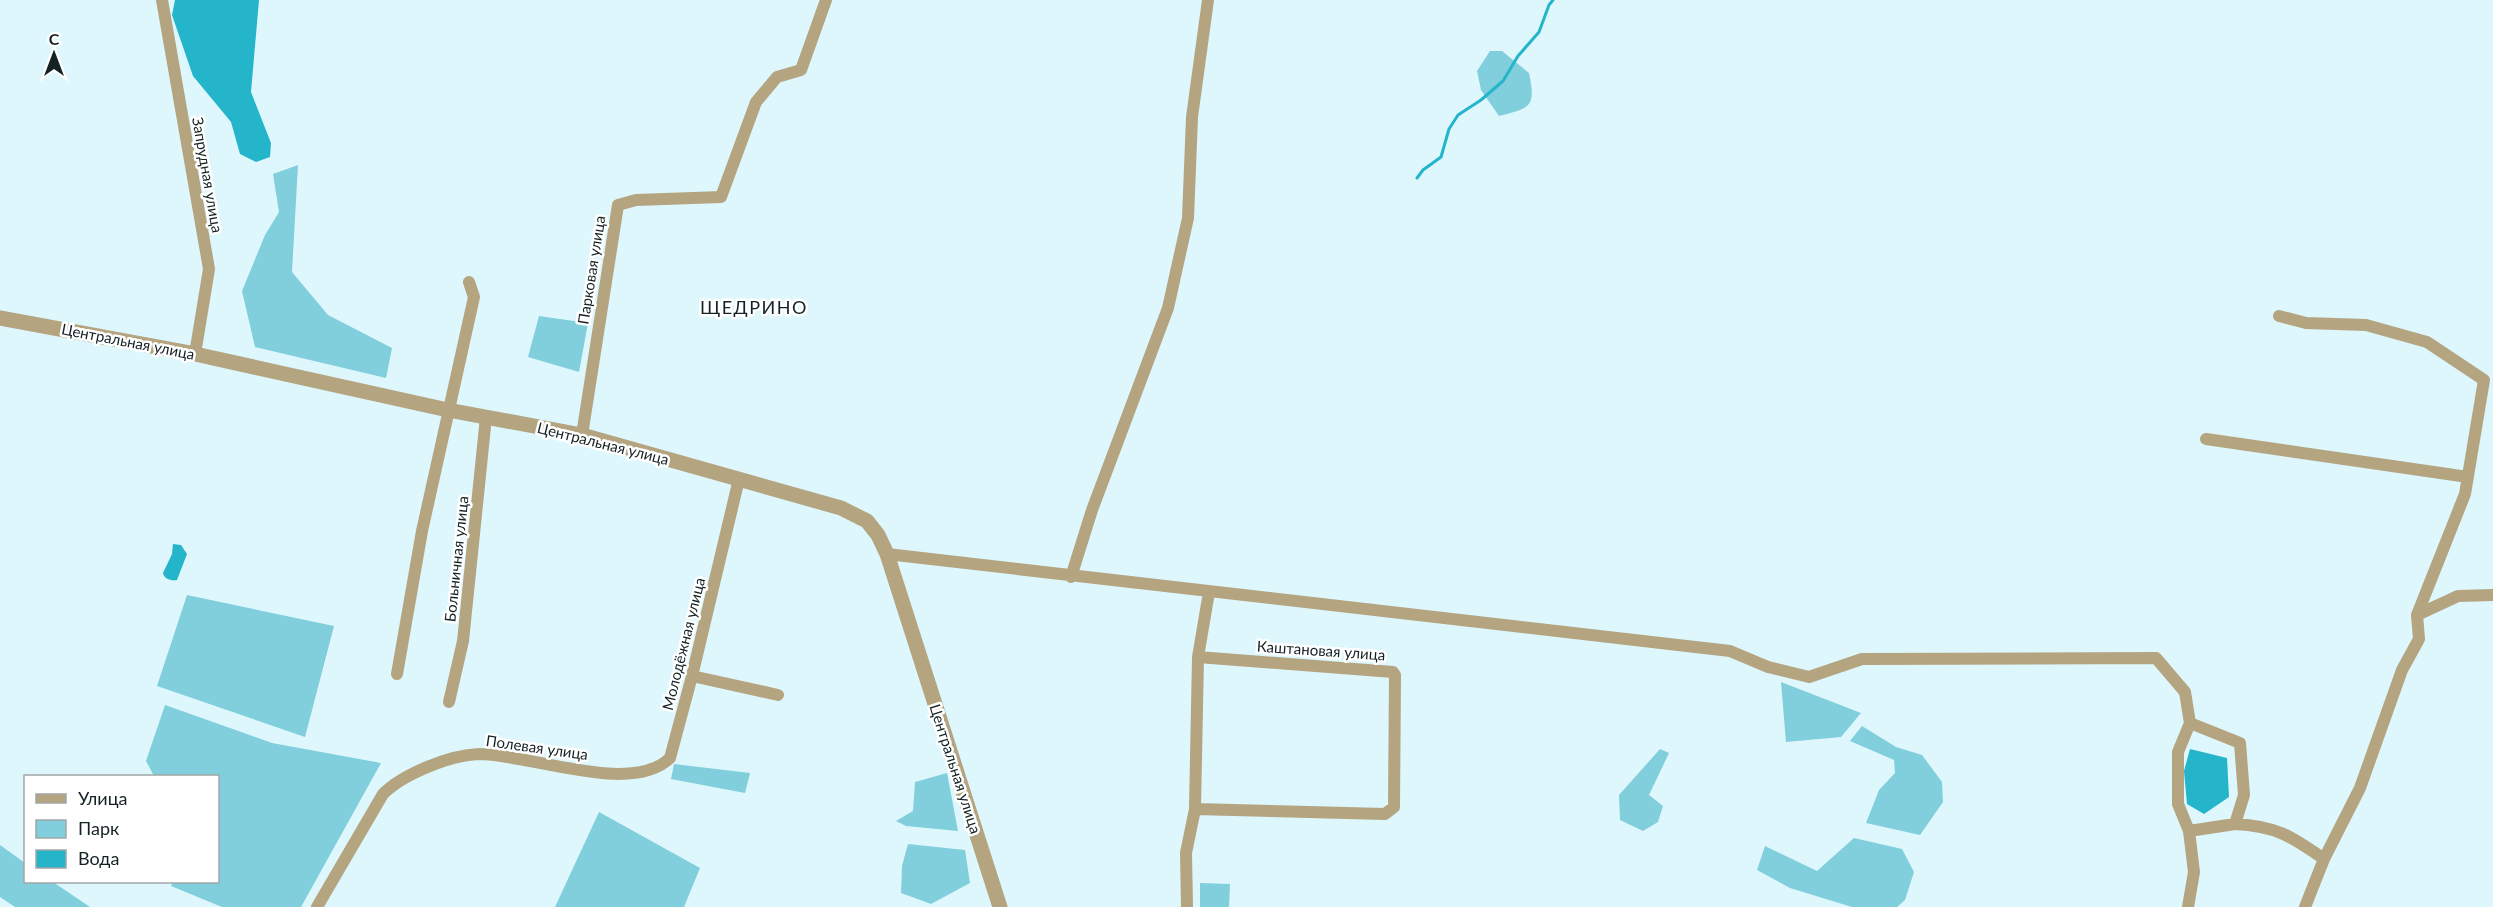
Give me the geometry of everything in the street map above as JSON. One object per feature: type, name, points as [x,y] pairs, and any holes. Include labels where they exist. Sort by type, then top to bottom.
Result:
[{"type":"street","name":"Запрудная улица","points":[[162,0],[208,269],[195,354]]},
{"type":"street","name":"Парковая улица","points":[[582,435],[618,205],[636,200],[721,197],[756,102],[777,77],[801,70],[826,0]]},
{"type":"street","points":[[1071,577],[1092,510],[1168,308],[1188,218],[1192,117],[1208,0]]},
{"type":"street","points":[[397,674],[422,531],[474,297],[469,282]]},
{"type":"street","points":[[2279,315],[2306,323],[2366,325],[2427,342],[2484,380],[2464,494],[2417,615],[2419,639],[2402,670],[2360,788],[2324,859],[2305,907]]},
{"type":"street","name":"Центральная улица","points":[[0,318],[195,354],[448,410],[582,435],[841,508],[867,521],[878,535],[887,554],[1000,907]]},
{"type":"street","name":"Больничная улица","points":[[449,702],[463,641],[486,417]]},
{"type":"street","points":[[2206,439],[2468,477]]},
{"type":"street","name":"Молодёжная улица","points":[[615,774],[649,772],[663,765],[670,758],[693,676],[739,479]]},
{"type":"street","points":[[887,554],[1071,577],[1730,651],[1768,667],[1809,677],[1862,659],[2156,658],[2186,692],[2190,723],[2178,752],[2178,804],[2189,831],[2194,872],[2188,907]]},
{"type":"street","points":[[1187,907],[1186,853],[1195,809],[1198,657],[1209,592]]},
{"type":"street","points":[[2417,615],[2458,596],[2493,595]]},
{"type":"street","name":"Каштановая улица","points":[[1195,809],[1385,814],[1394,807],[1395,675],[1393,672],[1198,657]]},
{"type":"street","points":[[693,676],[778,695]]},
{"type":"street","points":[[2190,723],[2240,743],[2244,795],[2235,824]]},
{"type":"street","name":"Полевая улица","points":[[317,907],[383,794],[400,780],[464,756],[479,754],[615,774]]},
{"type":"street","points":[[2189,831],[2235,824],[2258,825],[2282,832],[2324,859]]},
{"type":"green space","points":[[1490,51],[1502,51],[1529,73],[1532,93],[1529,104],[1524,108],[1499,116],[1481,90],[1477,71]]},
{"type":"green space","points":[[298,165],[292,272],[328,315],[392,348],[386,378],[255,347],[242,291],[265,235],[279,212],[273,174]]},
{"type":"green space","points":[[539,316],[588,323],[579,372],[528,357]]},
{"type":"green space","points":[[187,595],[334,626],[305,737],[157,686]]},
{"type":"green space","points":[[1781,682],[1861,713],[1841,737],[1786,742]]},
{"type":"green space","points":[[165,705],[272,743],[381,763],[301,907],[222,907],[171,886],[172,883],[219,883],[219,775],[153,775],[146,761]]},
{"type":"green space","points":[[1862,726],[1896,747],[1922,755],[1942,782],[1943,802],[1920,835],[1866,823],[1879,790],[1895,773],[1894,760],[1850,741]]},
{"type":"green space","points":[[1660,749],[1669,753],[1649,795],[1663,806],[1658,822],[1643,831],[1620,820],[1619,795]]},
{"type":"green space","points":[[674,764],[750,773],[745,793],[671,779]]},
{"type":"green space","points":[[947,773],[958,831],[906,826],[896,821],[913,811],[915,782]]},
{"type":"green space","points":[[599,812],[700,868],[684,907],[555,907]]},
{"type":"green space","points":[[1854,838],[1902,849],[1914,872],[1905,900],[1897,907],[1852,907],[1790,888],[1757,870],[1765,846],[1817,871]]},
{"type":"green space","points":[[908,844],[965,850],[970,883],[931,904],[901,893],[902,866]]},
{"type":"green space","points":[[0,845],[24,862],[24,883],[54,883],[90,907],[15,907],[0,897]]},
{"type":"green space","points":[[1200,883],[1230,884],[1229,907],[1200,907]]},
{"type":"water","points":[[175,0],[259,0],[251,92],[271,143],[270,157],[256,162],[240,154],[231,122],[193,76],[172,15]]},
{"type":"water","points":[[173,544],[181,545],[187,554],[177,580],[166,578],[163,573],[172,554]]},
{"type":"water","points":[[2190,749],[2227,758],[2229,797],[2204,814],[2187,804],[2184,771]]},
{"type":"waterway","points":[[1417,178],[1423,170],[1441,157],[1449,129],[1458,115],[1481,100],[1503,81],[1518,56],[1539,32],[1553,0]]},
{"type":"district","name":"ЩЕДРИНО","points":[[754,308]]}]
